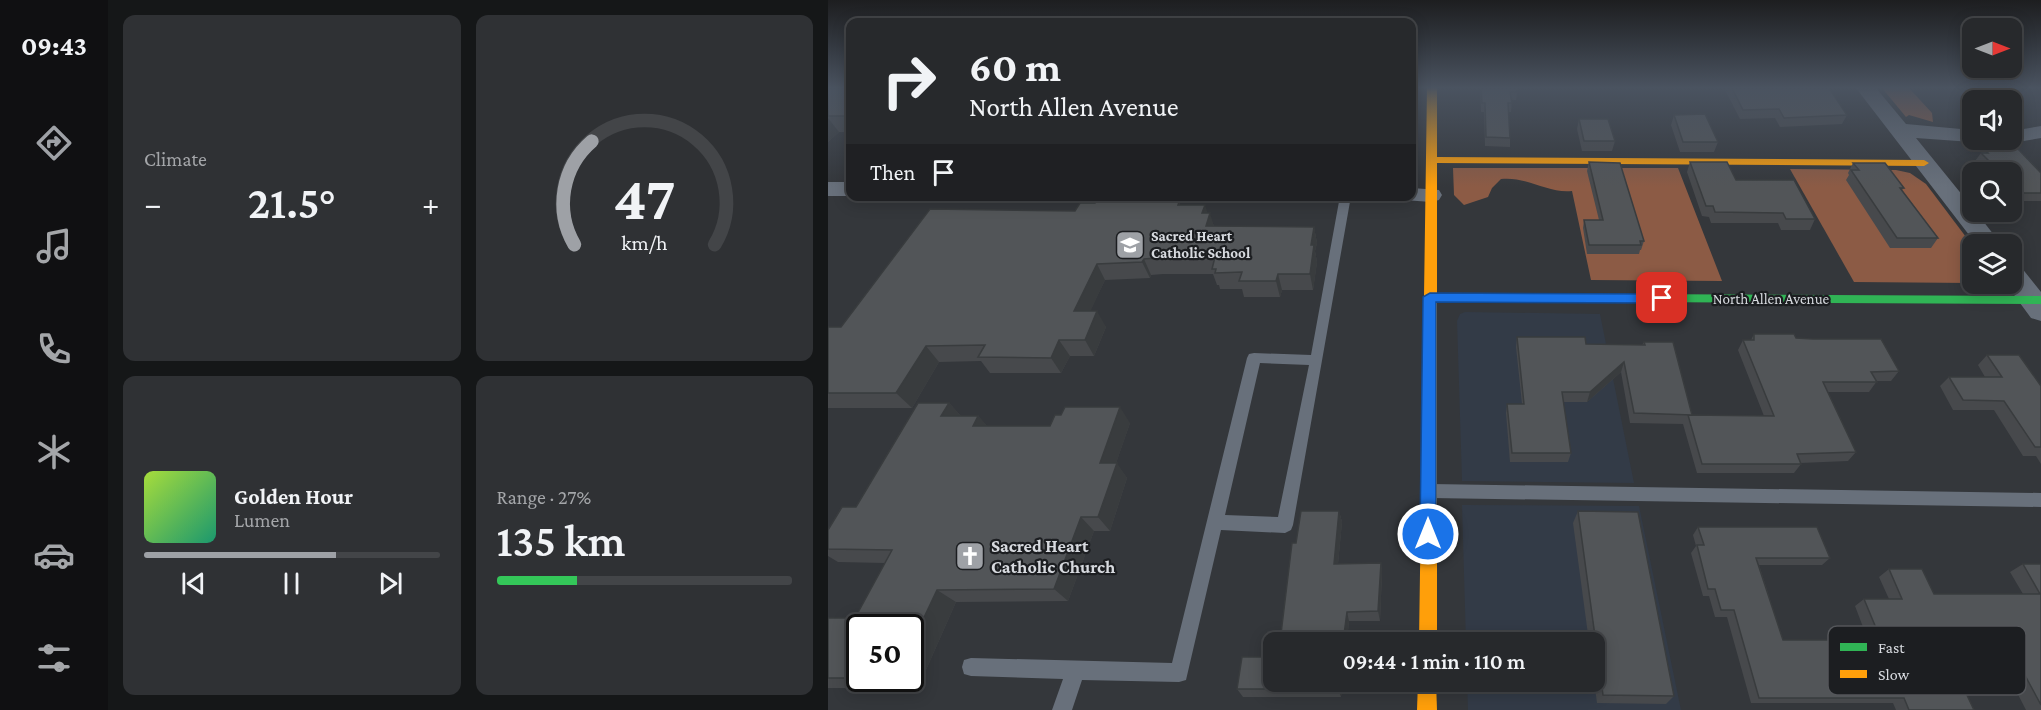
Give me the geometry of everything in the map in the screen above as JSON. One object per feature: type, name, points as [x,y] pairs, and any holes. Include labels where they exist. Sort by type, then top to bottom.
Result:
[{"type":"street","points":[[1428,632],[1430,297],[1421,195],[1431,160],[1432,121]]},
{"type":"street","points":[[1891,121],[1981,234]]},
{"type":"street","points":[[1898,130],[1962,135]]},
{"type":"street","points":[[2022,135],[2041,132]]},
{"type":"street","points":[[1431,160],[1924,163]]},
{"type":"street","points":[[828,189],[846,189]]},
{"type":"street","points":[[2022,285],[2038,303]]},
{"type":"street","name":"North Allen Avenue","points":[[1430,297],[2038,303]]},
{"type":"street","points":[[1427,692],[1427,710]]},
{"type":"lane","points":[[1215,522],[1285,525],[1345,201]]},
{"type":"lane","points":[[971,667],[1179,673],[1254,358],[1317,360]]},
{"type":"lane","points":[[1428,491],[2041,500]]},
{"type":"lane","points":[[1062,710],[1075,671]]},
{"type":"shaded area","points":[[1453,168],[1678,168],[1722,281],[1591,280],[1572,191],[1555,190],[1520,180],[1501,179],[1492,188],[1488,197],[1464,205],[1454,195]]},
{"type":"shaded area","points":[[1790,169],[1896,170],[1910,173],[1926,184],[1964,234],[1962,283],[1854,282]]},
{"type":"shaded area","points":[[1465,312],[1600,314],[1634,483],[1462,481],[1457,321],[1460,314]]},
{"type":"shaded area","points":[[1462,505],[1639,506],[1681,710],[1468,710],[1467,692],[1605,692],[1605,632],[1466,632]]},
{"type":"building","points":[[1486,121],[1509,121],[1510,138],[1486,137]]},
{"type":"building","points":[[1579,121],[1609,121],[1615,141],[1584,141]]},
{"type":"building","points":[[1676,121],[1708,121],[1718,142],[1683,142]]},
{"type":"building","points":[[1985,150],[2019,150],[2041,173],[2041,193],[2024,193],[2022,191],[2022,162],[1990,162],[1981,153],[1988,153]]},
{"type":"building","points":[[1589,162],[1620,163],[1644,241],[1640,241],[1641,245],[1589,245],[1584,220],[1603,220]]},
{"type":"building","points":[[1690,162],[1727,162],[1736,180],[1794,180],[1815,219],[1786,219],[1783,213],[1715,212],[1713,206],[1706,206]]},
{"type":"building","points":[[1853,163],[1885,163],[1904,188],[1900,188],[1938,238],[1897,238],[1851,170],[1859,170]]},
{"type":"building","points":[[1096,201],[1172,201],[1179,202],[1178,205],[1205,205],[1202,213],[1210,213],[1206,226],[1314,227],[1310,274],[1278,274],[1276,281],[1239,281],[1242,272],[1215,273],[1216,269],[1212,269],[1215,257],[1156,258],[1144,259],[1142,262],[1097,264],[1074,311],[1097,311],[1085,340],[1059,340],[1051,358],[978,357],[985,345],[926,346],[896,393],[828,393],[828,327],[841,327],[930,209],[1075,211],[1080,203],[1095,203]]},
{"type":"building","points":[[1754,334],[1794,334],[1796,338],[1813,339],[1881,339],[1899,371],[1871,372],[1877,382],[1823,382],[1856,452],[1797,454],[1801,464],[1702,464],[1688,415],[1774,416],[1743,340],[1754,340]]},
{"type":"building","points":[[1517,337],[1585,337],[1586,344],[1645,345],[1644,342],[1673,342],[1692,415],[1634,413],[1624,362],[1590,392],[1562,392],[1571,453],[1512,453],[1507,404],[1524,404]]},
{"type":"building","points":[[1987,355],[2019,355],[2041,386],[2041,447],[2035,447],[2004,401],[1963,400],[1949,377],[2002,377]]},
{"type":"building","name":"Sacred Heart Catholic Church","points":[[918,403],[949,403],[941,416],[978,416],[973,426],[1050,426],[1055,415],[1061,415],[1065,407],[1120,407],[1100,463],[1117,463],[1098,517],[1081,517],[1054,589],[937,590],[924,617],[924,614],[857,614],[892,550],[828,549],[828,530],[842,507],[856,507]]},
{"type":"building","points":[[1301,511],[1339,511],[1334,564],[1381,563],[1378,611],[1347,612],[1344,632],[1281,632],[1292,543],[1296,543]]},
{"type":"building","points":[[1578,511],[1638,512],[1674,696],[1603,695],[1603,692],[1605,692],[1605,632],[1594,632]]},
{"type":"building","points":[[1698,527],[1817,527],[1830,558],[1756,558],[1783,640],[1828,640],[1828,695],[1967,695],[1974,710],[1909,710],[1904,698],[1759,698],[1734,610],[1721,610],[1715,589],[1708,589],[1697,545],[1704,545]]},
{"type":"building","points":[[2023,564],[2041,564],[2041,705],[2026,677],[2026,626],[1875,626],[1864,599],[1902,599],[1889,569],[1922,569],[1934,594],[2040,594]]},
{"type":"building","name":"Sacred Heart Catholic Church","points":[[828,618],[846,618],[846,678],[828,678]]},
{"type":"building","points":[[1242,657],[1263,657],[1263,689],[1237,689]]},
{"type":"traffic: fast","points":[[1430,297],[2041,300]]},
{"type":"traffic: slow","points":[[1428,632],[1432,121]]},
{"type":"traffic: slow","points":[[1431,160],[1924,163]]},
{"type":"traffic: slow","points":[[1427,692],[1427,710]]},
{"type":"place","name":"Sacred Heart Catholic School","points":[[1130,245]]},
{"type":"place","name":"Sacred Heart Catholic Church","points":[[970,556]]},
{"type":"route","points":[[1428,534],[1430,297],[1662,298]]}]
